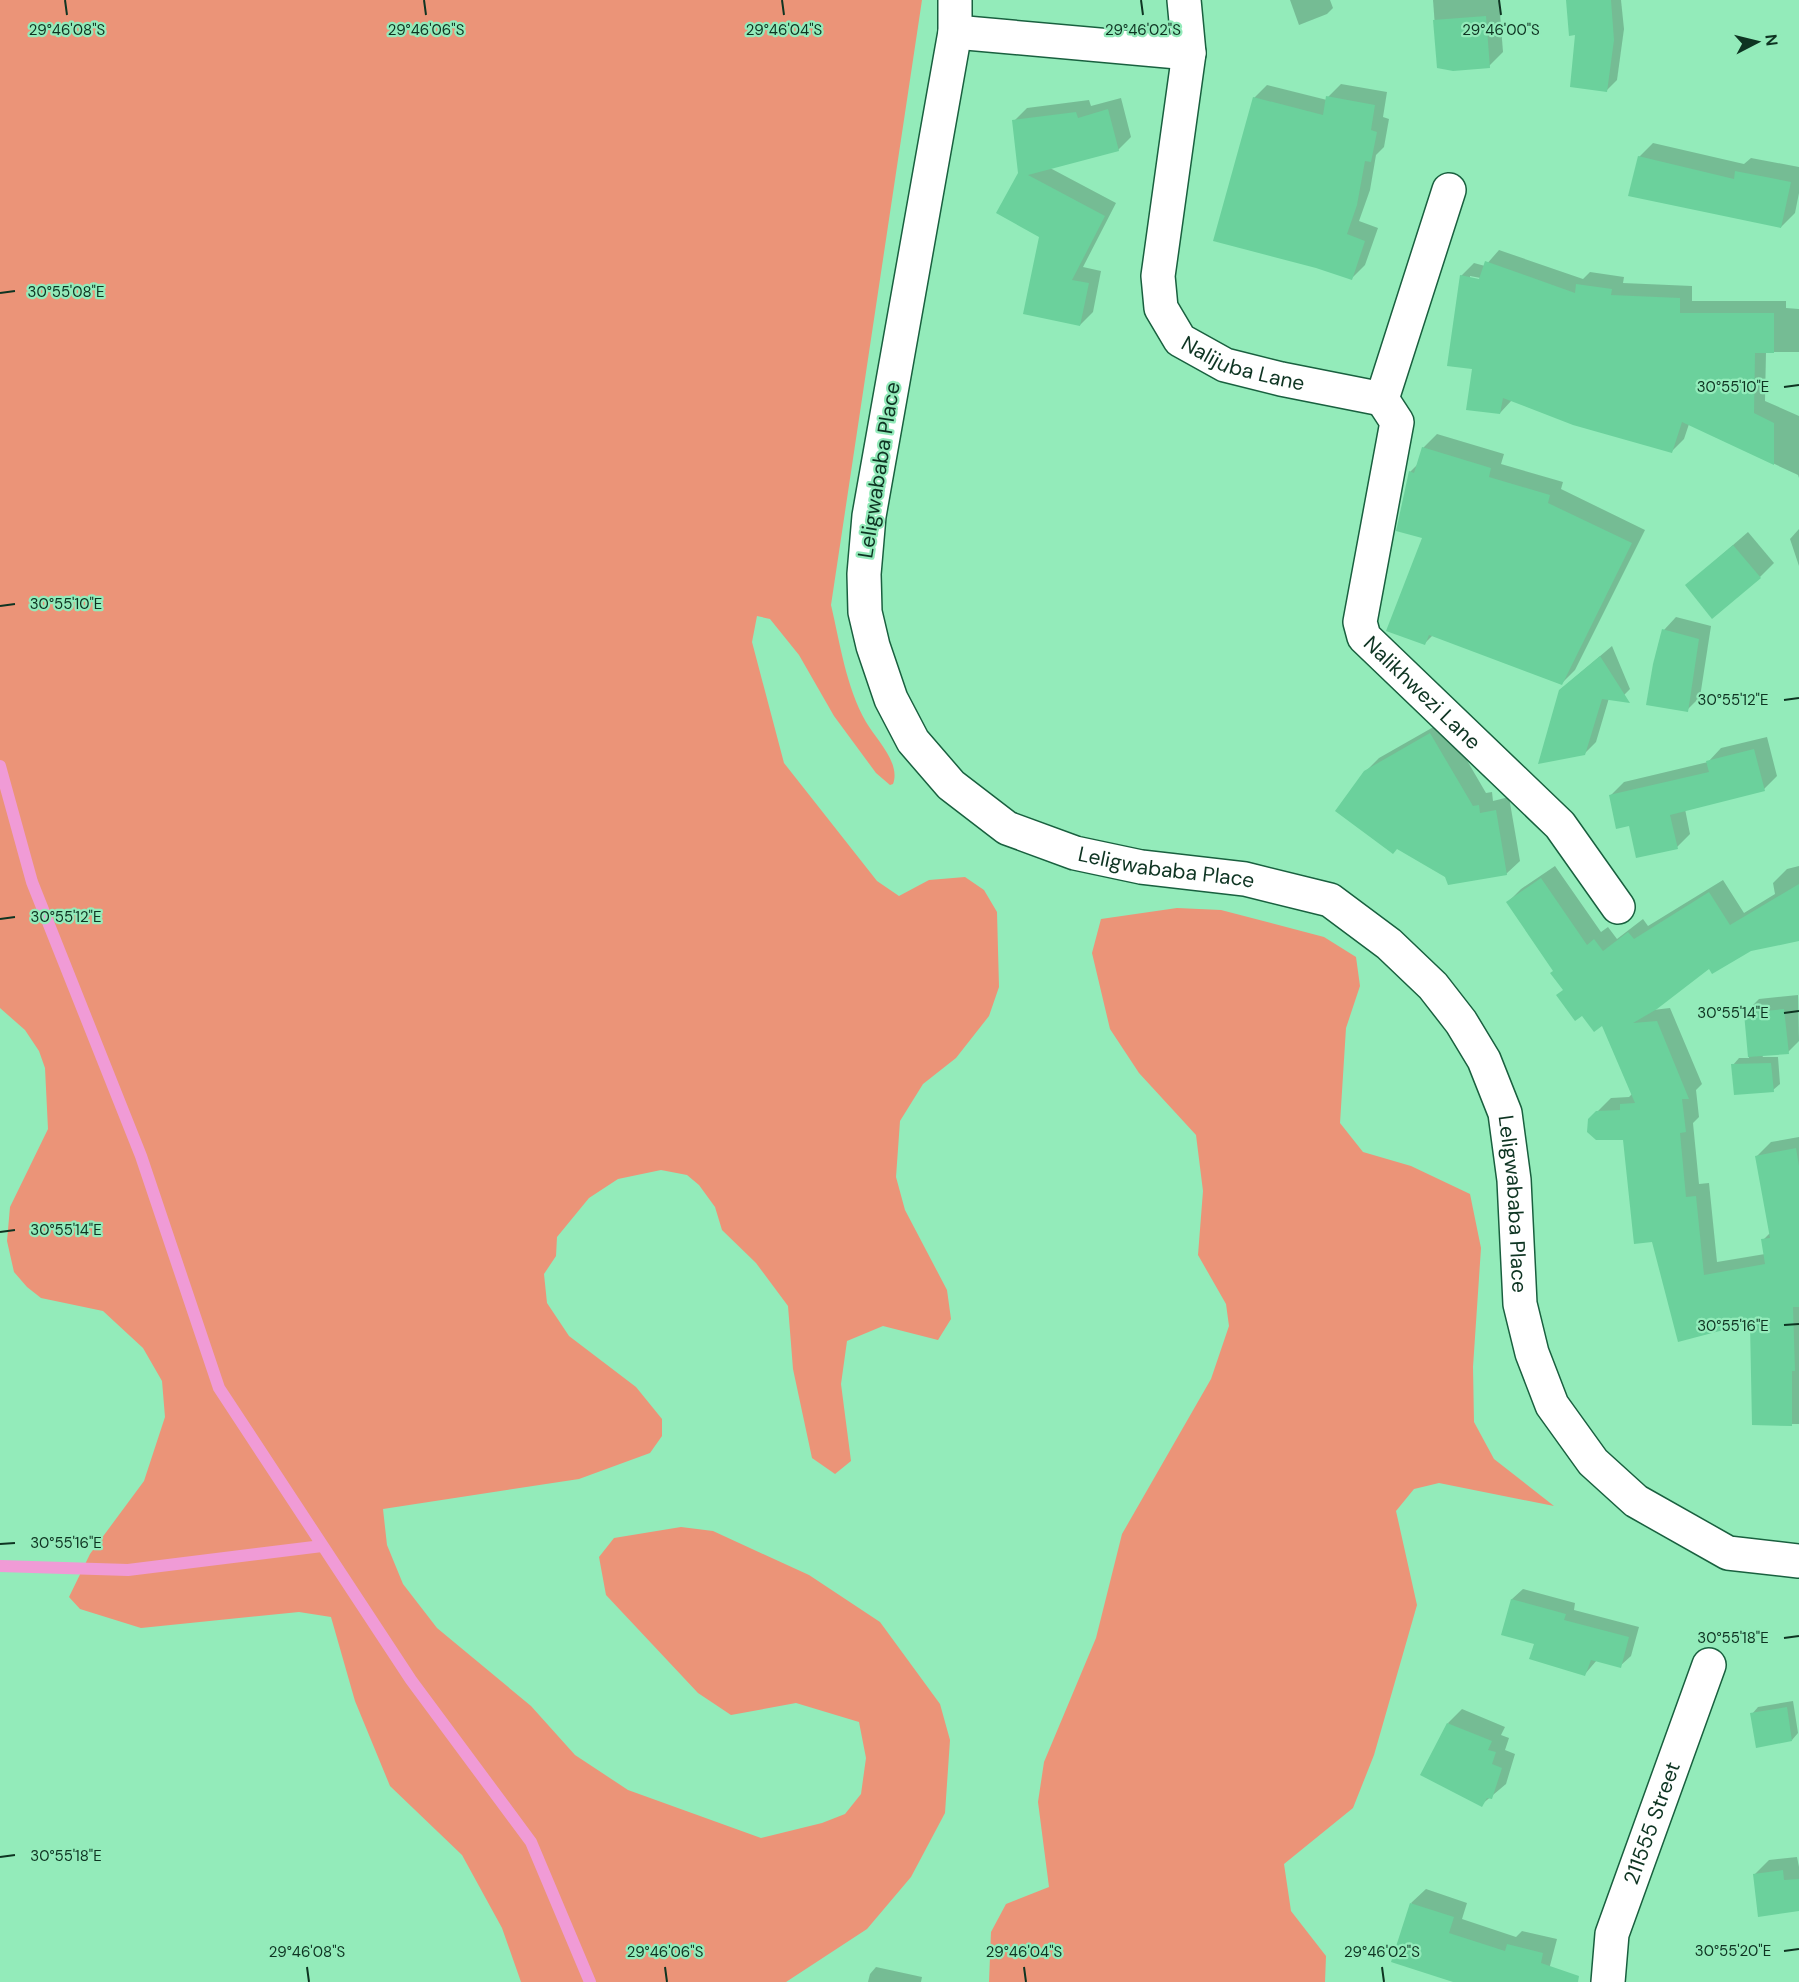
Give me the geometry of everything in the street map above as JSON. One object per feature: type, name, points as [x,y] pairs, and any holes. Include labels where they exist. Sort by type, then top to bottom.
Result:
[{"type":"street","name":"Leligwababa Place","points":[[955,0],[955,33],[869,516],[864,574],[864,612],[873,646],[891,699],[913,741],[951,785],[1006,828],[1075,853],[1141,867],[1245,879],[1330,900],[1389,944],[1433,986],[1461,1022],[1484,1060],[1505,1113],[1514,1180],[1521,1304],[1532,1353],[1552,1405],[1593,1462],[1636,1501],[1728,1553],[1799,1561]]},
{"type":"street","name":"Nalijuba Lane","points":[[1184,0],[1190,53],[1158,276],[1161,308],[1180,340],[1225,365],[1281,379],[1382,399]]},
{"type":"street","points":[[955,33],[1190,53]]},
{"type":"street","points":[[1382,399],[1449,190]]},
{"type":"street","name":"Nalikhwezi Lane","points":[[1382,399],[1397,422],[1360,622],[1364,637],[1560,825],[1618,907]]},
{"type":"street","name":"211555 Street","points":[[1608,1982],[1612,1934],[1709,1665]]},
{"type":"shaded area","points":[[0,0],[922,0],[831,605],[853,694],[866,722],[891,760],[895,776],[893,784],[890,785],[876,773],[834,716],[799,655],[770,619],[757,616],[752,642],[784,763],[877,881],[899,896],[929,880],[965,877],[984,890],[997,912],[999,987],[989,1016],[956,1058],[923,1084],[900,1121],[896,1177],[905,1210],[947,1290],[951,1319],[938,1340],[883,1326],[847,1341],[841,1384],[851,1461],[835,1474],[812,1458],[793,1369],[788,1306],[756,1263],[722,1230],[715,1207],[699,1185],[687,1175],[661,1170],[618,1179],[589,1198],[557,1237],[556,1256],[544,1274],[547,1303],[569,1336],[636,1387],[662,1419],[662,1436],[650,1453],[579,1479],[383,1509],[387,1545],[403,1584],[437,1628],[531,1706],[575,1755],[628,1790],[761,1838],[822,1823],[845,1814],[861,1794],[866,1758],[859,1722],[796,1703],[731,1715],[698,1693],[606,1595],[599,1557],[614,1538],[681,1527],[713,1531],[809,1575],[880,1622],[940,1704],[950,1740],[945,1813],[911,1877],[867,1929],[786,1982],[521,1982],[502,1928],[462,1855],[390,1786],[355,1701],[331,1617],[299,1612],[141,1628],[80,1609],[69,1597],[90,1554],[144,1481],[165,1417],[162,1381],[143,1348],[103,1311],[41,1298],[27,1287],[14,1272],[7,1241],[10,1207],[48,1129],[45,1068],[39,1051],[25,1030],[0,1008]]},
{"type":"shaded area","points":[[1177,908],[1221,910],[1324,937],[1356,957],[1360,986],[1346,1028],[1340,1123],[1363,1152],[1411,1166],[1470,1194],[1481,1248],[1473,1367],[1474,1422],[1494,1459],[1554,1506],[1439,1483],[1414,1489],[1396,1511],[1417,1605],[1374,1755],[1353,1808],[1284,1864],[1291,1911],[1326,1956],[1325,1982],[989,1982],[991,1932],[1006,1904],[1049,1887],[1038,1802],[1044,1762],[1096,1638],[1122,1534],[1211,1379],[1229,1326],[1226,1304],[1198,1255],[1203,1191],[1196,1135],[1139,1073],[1110,1029],[1092,953],[1101,919]]},
{"type":"building","points":[[1566,0],[1611,0],[1614,40],[1607,92],[1570,87],[1575,35],[1569,36]]},
{"type":"building","points":[[1486,16],[1490,68],[1453,71],[1437,68],[1433,20]]},
{"type":"building","points":[[1326,96],[1375,105],[1371,130],[1377,132],[1371,162],[1365,161],[1357,205],[1347,234],[1365,241],[1352,280],[1316,268],[1213,241],[1253,97],[1323,115]]},
{"type":"building","points":[[1108,109],[1119,151],[1028,175],[1105,216],[1072,280],[1089,283],[1080,326],[1023,314],[1039,237],[996,213],[1018,173],[1012,120],[1076,112],[1078,118]]},
{"type":"building","points":[[1638,156],[1734,179],[1735,171],[1791,182],[1781,228],[1628,196]]},
{"type":"building","points":[[1485,261],[1575,293],[1576,284],[1612,289],[1611,295],[1680,298],[1680,313],[1774,313],[1774,353],[1755,353],[1754,413],[1774,423],[1774,465],[1682,422],[1672,453],[1573,425],[1503,398],[1500,414],[1466,410],[1472,369],[1447,366],[1460,275],[1479,279]]},
{"type":"building","points":[[1422,447],[1491,468],[1489,477],[1550,495],[1548,503],[1632,543],[1562,685],[1429,635],[1425,645],[1386,631],[1422,538],[1396,531],[1409,471],[1414,473]]},
{"type":"building","points":[[1733,545],[1761,578],[1712,619],[1685,585]]},
{"type":"building","points":[[1662,629],[1699,639],[1688,712],[1646,705]]},
{"type":"building","points":[[1600,656],[1630,703],[1602,699],[1585,755],[1538,764],[1559,690]]},
{"type":"building","points":[[1430,733],[1473,806],[1479,805],[1480,813],[1496,810],[1507,875],[1448,885],[1445,877],[1397,849],[1393,854],[1335,811],[1364,771]]},
{"type":"building","points":[[1754,749],[1765,791],[1670,815],[1678,849],[1636,858],[1629,826],[1616,829],[1609,795],[1709,772],[1706,761]]},
{"type":"building","points":[[1541,878],[1587,945],[1594,939],[1603,951],[1628,932],[1634,939],[1709,892],[1730,925],[1799,884],[1799,941],[1751,951],[1712,974],[1709,969],[1657,1009],[1633,1023],[1657,1021],[1689,1099],[1682,1099],[1686,1132],[1680,1133],[1686,1197],[1696,1196],[1704,1275],[1765,1264],[1761,1239],[1770,1238],[1755,1156],[1796,1148],[1799,1166],[1799,1307],[1793,1307],[1795,1371],[1792,1371],[1792,1426],[1752,1425],[1750,1323],[1678,1342],[1652,1242],[1634,1244],[1623,1140],[1596,1140],[1587,1132],[1588,1119],[1596,1111],[1620,1110],[1620,1104],[1635,1103],[1602,1026],[1594,1032],[1582,1016],[1575,1021],[1556,995],[1563,990],[1550,973],[1553,971],[1506,902]]},
{"type":"building","points":[[1784,1009],[1789,1054],[1748,1057],[1744,1013]]},
{"type":"building","points":[[1771,1063],[1774,1092],[1734,1095],[1731,1064]]},
{"type":"building","points":[[1511,1599],[1566,1614],[1564,1620],[1629,1637],[1621,1668],[1591,1660],[1585,1676],[1529,1659],[1534,1644],[1501,1635]]},
{"type":"building","points":[[1787,1707],[1792,1741],[1756,1748],[1750,1713]]},
{"type":"building","points":[[1447,1723],[1492,1741],[1488,1750],[1496,1752],[1492,1764],[1502,1768],[1492,1799],[1487,1798],[1482,1807],[1420,1775]]},
{"type":"building","points":[[1783,1870],[1784,1880],[1799,1879],[1799,1911],[1758,1917],[1753,1874]]},
{"type":"building","points":[[1410,1903],[1454,1917],[1449,1933],[1505,1951],[1507,1944],[1543,1953],[1541,1963],[1579,1976],[1578,1982],[1453,1982],[1391,1962]]},
{"type":"waterway","points":[[0,766],[32,882],[141,1156],[219,1388],[411,1680],[531,1842],[590,1982]]},
{"type":"waterway","points":[[0,1566],[128,1570],[322,1546]]}]
